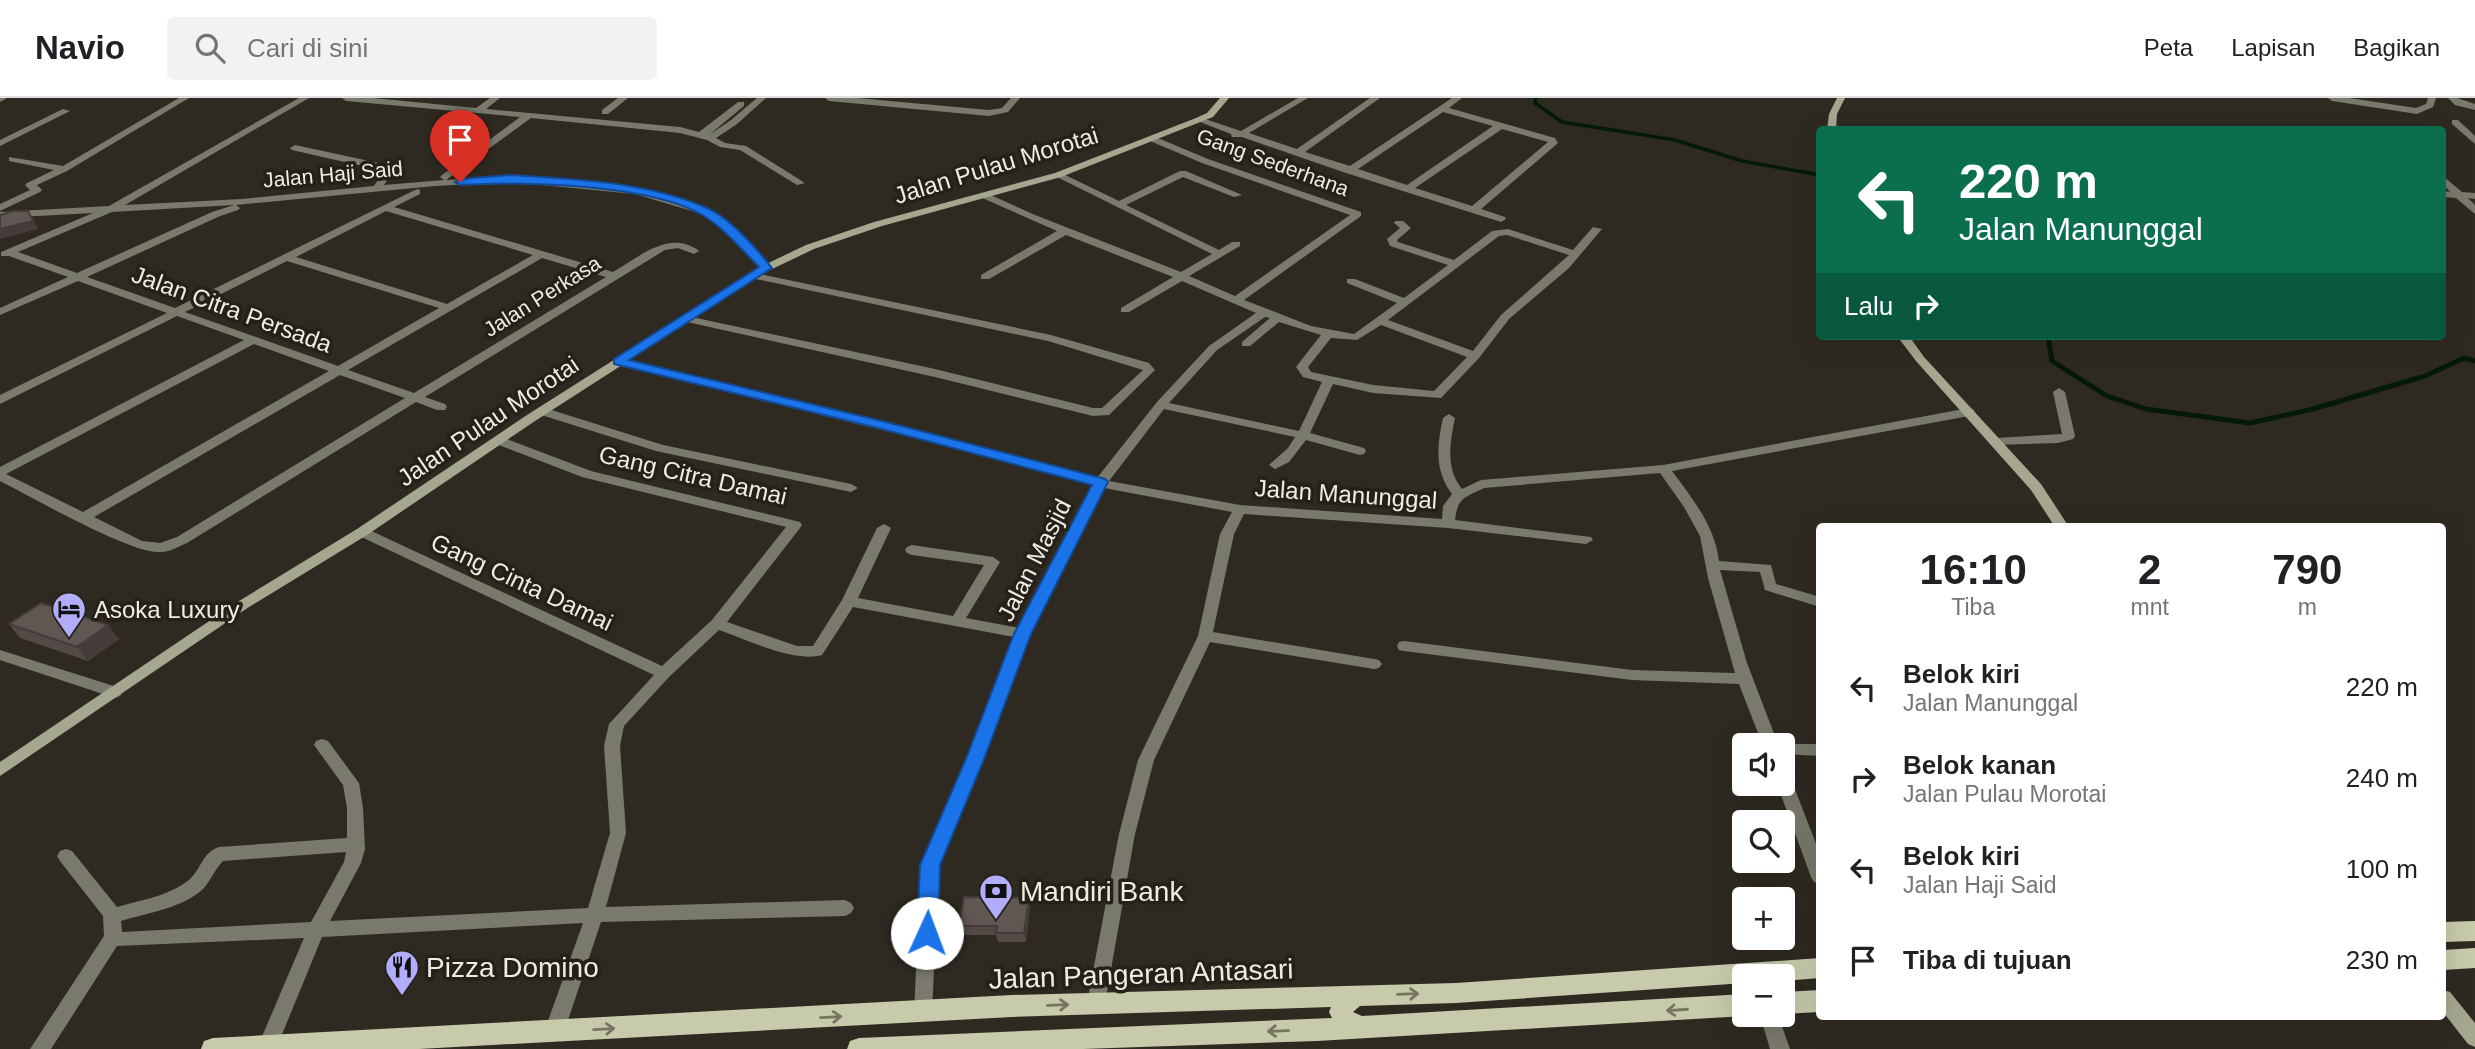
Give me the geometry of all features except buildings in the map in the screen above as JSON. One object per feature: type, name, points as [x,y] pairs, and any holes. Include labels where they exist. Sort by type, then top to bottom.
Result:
[{"type":"main road","points":[[2446,932],[2475,931]]},
{"type":"main road","points":[[2446,960],[2475,958]]},
{"type":"main road","name":"Jalan Pangeran Antasari","points":[[213,1049],[1096,1003],[1456,993],[1816,968]]},
{"type":"main road","points":[[1358,996],[1345,1002],[1340,1012],[1345,1022],[1361,1027]]},
{"type":"main road","points":[[1314,998],[1325,1003],[1330,1013],[1327,1022],[1317,1030]]},
{"type":"main road","points":[[1795,1002],[1816,1001]]},
{"type":"main road","points":[[859,1049],[1317,1030],[1732,1007]]},
{"type":"street","points":[[0,208],[37,190],[30,185],[64,169],[185,98]]},
{"type":"street","points":[[4,254],[108,208],[305,98]]},
{"type":"street","points":[[129,208],[317,98]]},
{"type":"street","points":[[346,98],[680,130],[705,136],[723,145],[743,148],[800,183]]},
{"type":"street","points":[[463,109],[480,98]]},
{"type":"street","points":[[477,111],[496,98]]},
{"type":"street","points":[[605,112],[624,98]]},
{"type":"street","points":[[705,136],[748,98]]},
{"type":"street","points":[[705,136],[734,122],[762,98]]},
{"type":"street","points":[[829,98],[989,113],[1005,110],[1016,98]]},
{"type":"street","name":"Jalan Pulau Morotai","points":[[0,770],[244,604],[362,532],[542,411],[766,268],[810,247],[878,224],[1058,174],[1153,139],[1210,115],[1225,98]]},
{"type":"street","points":[[1240,135],[1304,98]]},
{"type":"street","points":[[1297,153],[1376,98]]},
{"type":"street","points":[[1349,171],[1458,98]]},
{"type":"street","points":[[1832,126],[1833,114],[1841,98]]},
{"type":"street","points":[[2332,98],[2417,111],[2430,105],[2432,98]]},
{"type":"street","points":[[2452,98],[2458,103],[2475,107]]},
{"type":"street","points":[[1442,109],[1551,139],[1553,143],[1474,210]]},
{"type":"street","points":[[0,143],[66,111]]},
{"type":"street","points":[[445,177],[528,116]]},
{"type":"street","points":[[1195,122],[1229,135],[1240,135],[1501,219]]},
{"type":"street","points":[[2455,122],[2475,141]]},
{"type":"street","points":[[1407,189],[1501,125]]},
{"type":"street","name":"Gang Sederhana","points":[[1153,139],[1357,214],[1235,301]]},
{"type":"street","points":[[295,148],[385,167],[389,170],[377,189]]},
{"type":"street","points":[[0,155],[64,169]]},
{"type":"street","points":[[0,166],[13,158]]},
{"type":"street","points":[[1120,204],[1183,173],[1237,194]]},
{"type":"street","points":[[1058,174],[1218,253]]},
{"type":"street","name":"Jalan Haji Said","points":[[0,215],[242,202],[511,179],[636,191],[706,212],[766,268]]},
{"type":"street","points":[[2446,182],[2475,211]]},
{"type":"street","points":[[0,400],[417,192]]},
{"type":"street","points":[[2446,194],[2475,196]]},
{"type":"street","points":[[983,195],[1065,231],[1181,276],[1235,301],[1278,317],[1357,337],[1501,232],[1575,254]]},
{"type":"street","points":[[0,312],[216,214],[244,207],[275,205]]},
{"type":"street","points":[[386,208],[611,275]]},
{"type":"street","points":[[1399,223],[1406,228],[1392,239],[1394,244],[1456,264]]},
{"type":"street","points":[[1330,332],[1302,367],[1307,375],[1328,381],[1437,395],[1475,356],[1505,317],[1565,266],[1597,229]]},
{"type":"street","points":[[985,277],[1065,231]]},
{"type":"street","points":[[1125,310],[1236,244]]},
{"type":"street","name":"Jalan Perkasa","points":[[0,474],[139,545],[153,548],[169,545],[182,540],[611,275],[662,247],[679,245],[694,251]]},
{"type":"street","name":"Jalan Citra Persada","points":[[4,254],[81,277],[441,407]]},
{"type":"street","points":[[82,518],[540,255]]},
{"type":"street","points":[[286,257],[446,307]]},
{"type":"street","points":[[687,319],[935,373],[1093,412],[1105,412],[1149,370],[1145,365],[1051,338],[755,276]]},
{"type":"street","points":[[1351,281],[1405,302]]},
{"type":"street","name":"Jalan Masjid","points":[[923,1012],[930,865],[975,759],[1023,634],[1100,482],[1161,404],[1213,348],[1264,312]]},
{"type":"street","points":[[1246,344],[1278,317]]},
{"type":"street","points":[[1380,321],[1475,356]]},
{"type":"street","points":[[0,474],[255,339]]},
{"type":"street","points":[[1906,340],[2036,487],[2059,523]]},
{"type":"street","name":"Jalan Manunggal","points":[[618,362],[900,430],[1100,482],[1240,509],[1448,524],[1586,540]]},
{"type":"street","points":[[1275,465],[1290,456],[1328,381]]},
{"type":"street","points":[[1996,442],[2069,436],[2071,434],[2059,392]]},
{"type":"street","points":[[1161,404],[1302,435],[1360,451]]},
{"type":"street","points":[[542,411],[660,448],[851,488]]},
{"type":"street","points":[[1448,524],[1450,506],[1459,494],[1481,484],[1663,469],[1969,412]]},
{"type":"street","points":[[1449,418],[1443,461],[1449,484],[1459,494]]},
{"type":"street","name":"Gang Citra Damai","points":[[500,441],[621,484],[793,523],[793,529],[717,624]]},
{"type":"street","points":[[1663,469],[1694,512],[1710,545],[1713,565],[1746,680],[1766,733]]},
{"type":"street","name":"Jalan Manunggal","points":[[1096,1003],[1127,834],[1146,760],[1205,636],[1227,534],[1240,509]]},
{"type":"street","points":[[554,1032],[595,915],[618,833],[613,733],[617,724],[664,673],[717,624],[796,651],[817,651],[849,601],[884,528]]},
{"type":"street","name":"Gang Cinta Damai","points":[[362,532],[664,673]]},
{"type":"street","points":[[912,550],[993,562],[956,622]]},
{"type":"street","points":[[1713,565],[1766,568],[1770,587],[1816,601]]},
{"type":"street","points":[[849,601],[1023,634]]},
{"type":"street","points":[[1205,636],[1374,664]]},
{"type":"street","points":[[1404,646],[1632,675],[1746,680]]},
{"type":"street","points":[[0,655],[115,692]]},
{"type":"street","points":[[268,1046],[317,928],[352,863],[355,808],[351,783],[322,746]]},
{"type":"street","points":[[1795,749],[1816,750]]},
{"type":"street","points":[[1789,796],[1816,866]]},
{"type":"street","points":[[113,916],[183,893],[204,876],[206,868],[219,855],[300,846],[355,845]]},
{"type":"street","points":[[40,1049],[113,937],[113,916],[66,856]]},
{"type":"street","points":[[113,937],[121,940],[595,915],[845,908]]},
{"type":"street","points":[[2446,1002],[2475,1038]]},
{"type":"street","points":[[1773,1027],[1780,1049]]},
{"type":"waterway","points":[[1536,98],[1535,103],[1562,122],[1675,140],[1742,161],[1816,174]]},
{"type":"waterway","points":[[2049,340],[2052,361],[2107,396],[2146,409],[2250,423],[2313,409],[2425,376],[2464,358],[2475,361]]},
{"type":"place","name":"Asoka Luxury","points":[[69,639]]},
{"type":"place","name":"Mandiri Bank","points":[[996,921]]},
{"type":"place","name":"Pizza Domino","points":[[402,997]]},
{"type":"route","points":[[460,182],[511,179],[550,181],[636,191],[675,201],[706,212],[744,244],[766,268],[618,362],[886,426],[1100,482],[1023,634],[975,759],[930,865],[927,933]]}]
